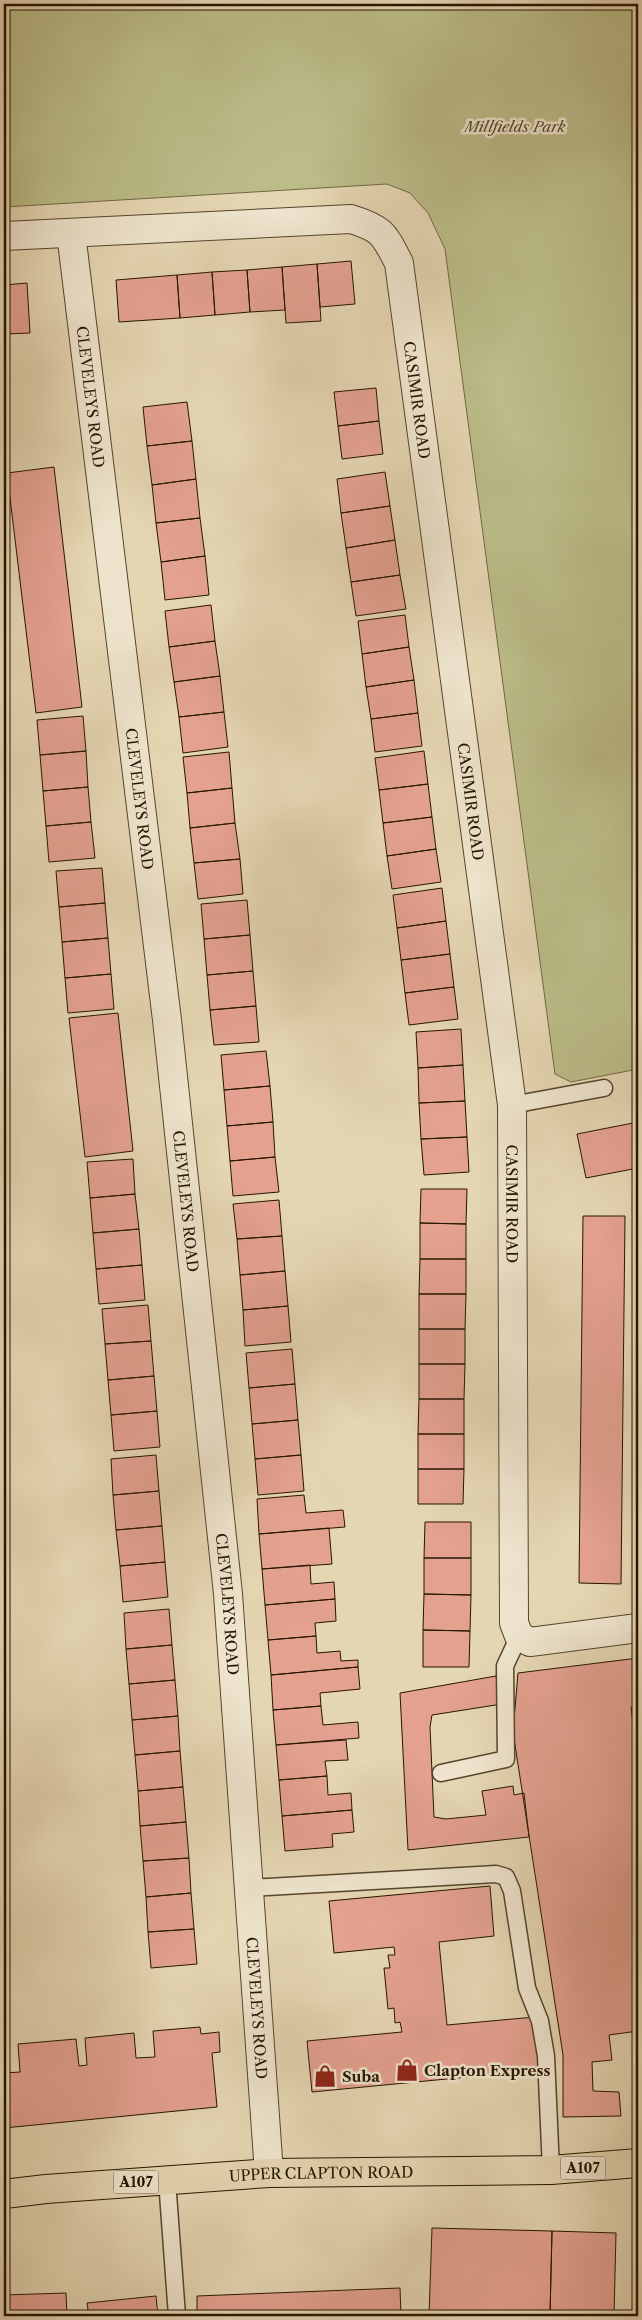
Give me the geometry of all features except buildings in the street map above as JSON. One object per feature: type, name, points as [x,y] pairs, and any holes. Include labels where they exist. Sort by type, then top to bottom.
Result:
[{"type":"highway","name":"UPPER CLAPTON ROAD","points":[[4,2194],[46,2189],[269,2173],[551,2170],[638,2163]]},
{"type":"street","name":"CASIMIR ROAD","points":[[4,236],[351,220],[372,226],[384,236],[399,263],[512,1105],[514,1623],[519,1636]]},
{"type":"street","name":"CLEVELEYS ROAD","points":[[71,233],[173,1073],[228,1594],[269,2173]]},
{"type":"street","points":[[519,1636],[530,1642],[638,1628]]},
{"type":"lane","points":[[512,1105],[604,1088]]},
{"type":"lane","points":[[441,1773],[506,1759],[505,1666],[519,1636]]},
{"type":"lane","points":[[250,1888],[496,1874],[506,1877],[512,1891],[527,1988],[540,2020],[546,2056],[551,2170]]},
{"type":"lane","points":[[167,2180],[177,2316]]},
{"type":"green space","name":"Millfields Park","points":[[4,4],[638,4],[638,1069],[571,1082],[555,1074],[445,249],[428,213],[410,193],[387,184],[4,207]]},
{"type":"place","name":"Clapton Express","points":[[407,2070]]},
{"type":"place","name":"Suba","points":[[325,2076]]}]
